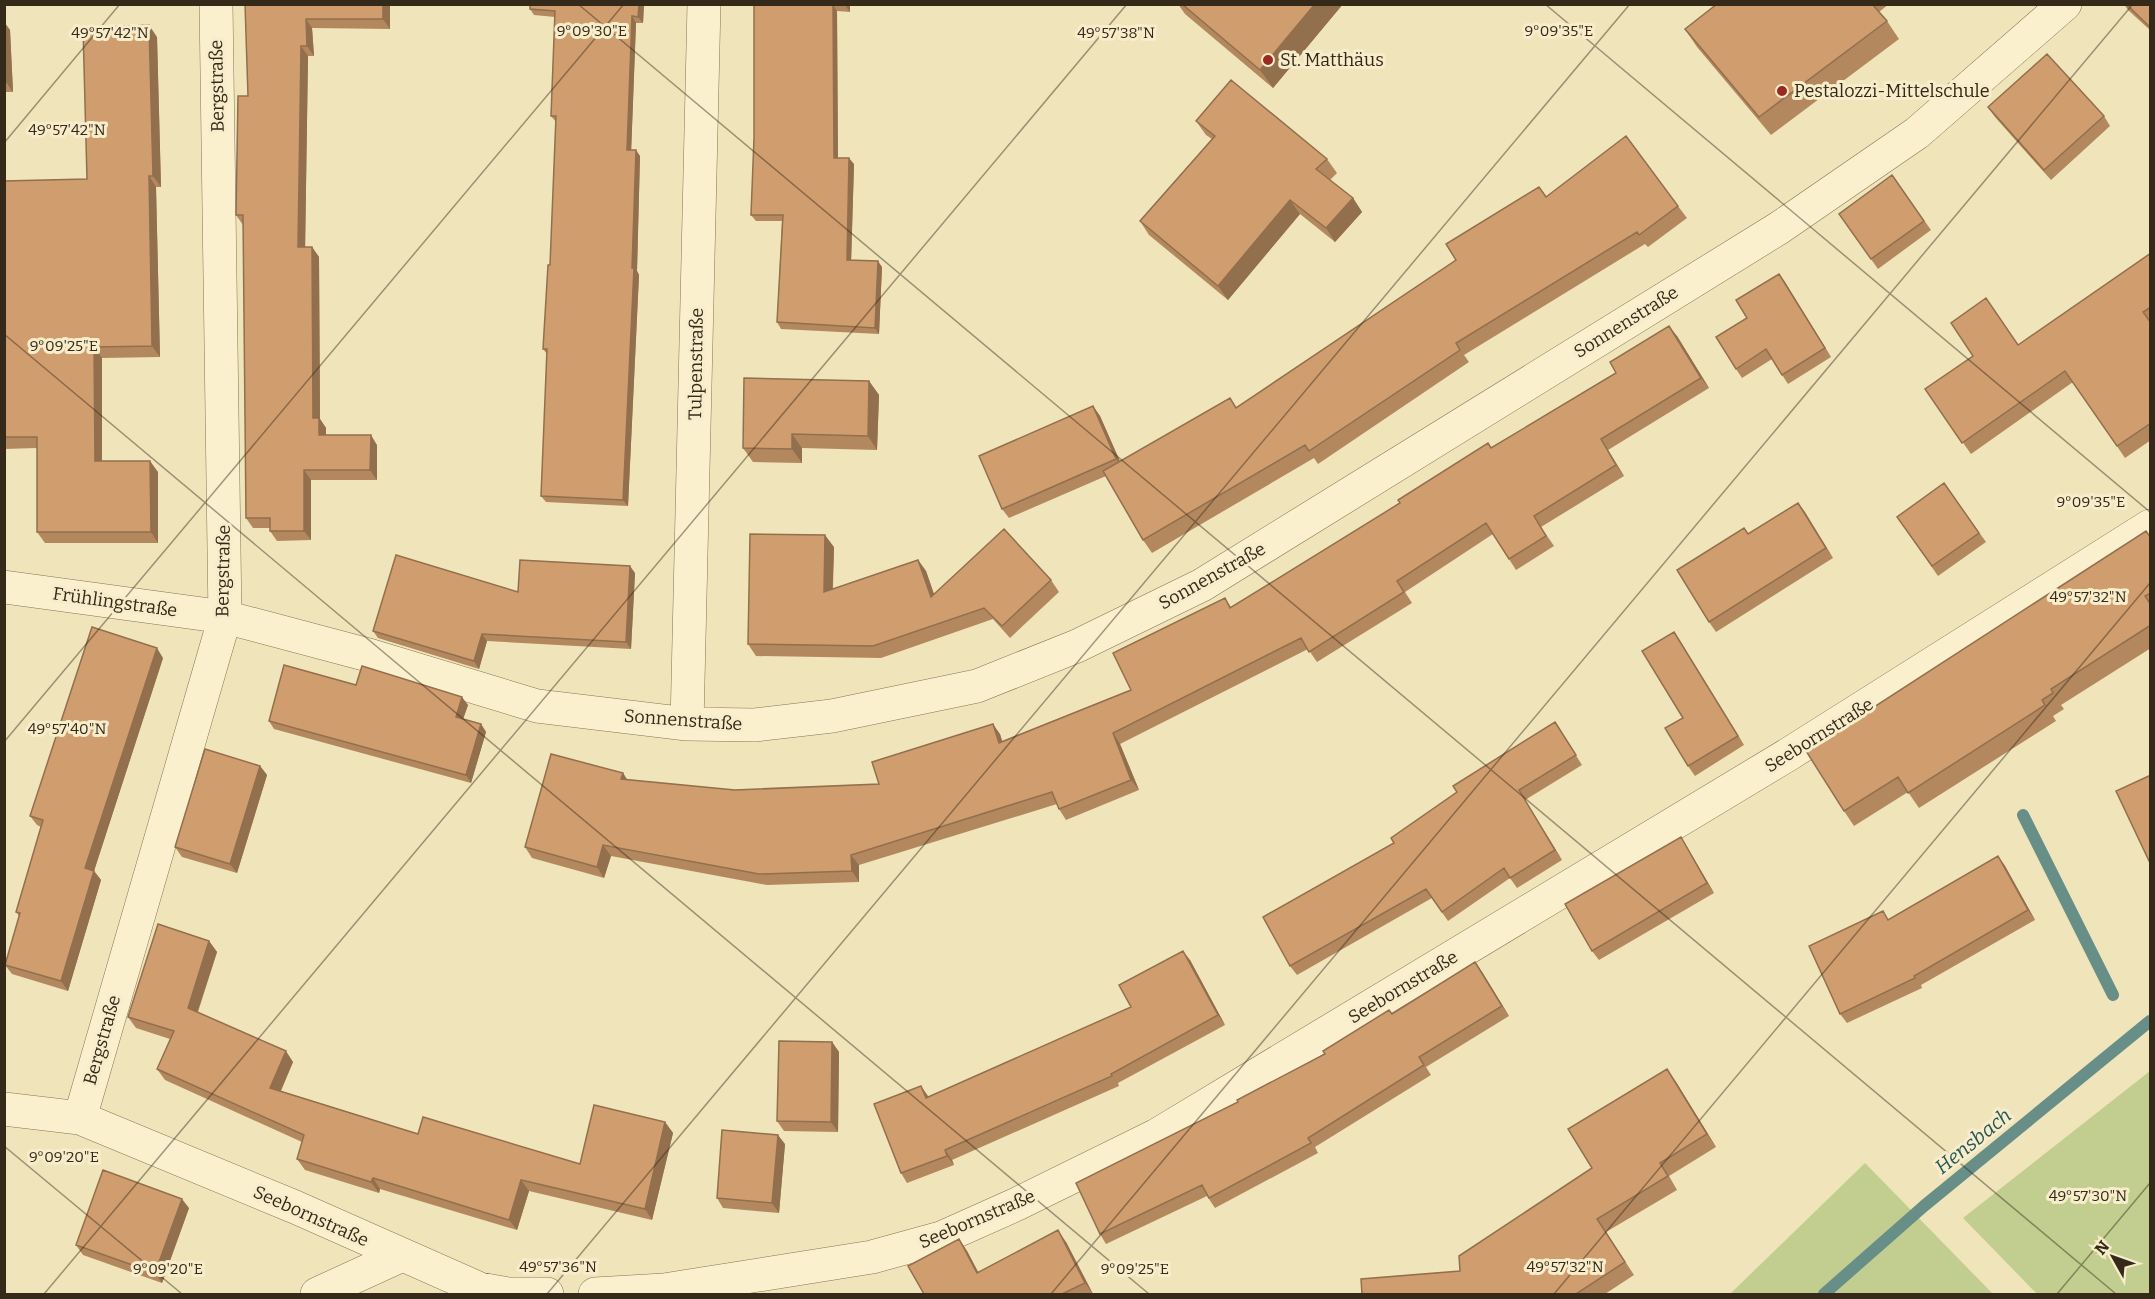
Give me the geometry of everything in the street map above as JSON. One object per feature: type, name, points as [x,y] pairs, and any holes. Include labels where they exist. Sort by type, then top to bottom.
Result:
[{"type":"street","name":"Bergstraße","points":[[80,1118],[225,617],[216,4]]},
{"type":"street","name":"Tulpenstraße","points":[[687,724],[704,4]]},
{"type":"street","name":"Sonnenstraße","points":[[225,617],[372,656],[537,706],[687,724],[755,725],[832,716],[977,686],[1077,646],[1202,585],[1779,228],[1917,133],[2065,4]]},
{"type":"street","name":"Seebornstraße","points":[[595,1294],[664,1290],[872,1257],[941,1238],[1157,1135],[1789,754],[2151,526]]},
{"type":"street","name":"Frühlingstraße","points":[[4,587],[225,617]]},
{"type":"street","name":"Seebornstraße","points":[[4,1108],[80,1118],[295,1208],[474,1292],[547,1294]]},
{"type":"street","points":[[317,1294],[400,1256]]},
{"type":"green space","points":[[2150,1071],[2150,1294],[2037,1294],[1963,1218]]},
{"type":"green space","points":[[1865,1163],[1993,1294],[1730,1294]]},
{"type":"building","points":[[245,4],[383,4],[383,19],[306,19],[307,46],[301,46],[298,247],[312,247],[313,418],[319,418],[319,435],[371,435],[370,470],[304,470],[304,531],[270,531],[270,518],[246,518],[243,215],[236,215],[238,96],[248,96]]},
{"type":"building","points":[[530,4],[639,4],[638,17],[632,16],[627,150],[636,150],[632,268],[634,268],[623,500],[541,496],[547,349],[543,349],[548,265],[550,265],[556,116],[551,116],[555,11],[530,9]]},
{"type":"building","points":[[754,4],[845,4],[833,5],[834,158],[849,158],[847,260],[878,261],[875,328],[777,322],[783,215],[751,215],[754,138]]},
{"type":"building","name":"St. Matthäus","points":[[1182,4],[1315,4],[1260,70]]},
{"type":"building","name":"Pestalozzi-Mittelschule","points":[[1717,4],[1872,4],[1887,21],[1759,117],[1685,29]]},
{"type":"building","points":[[2126,4],[2151,4],[2151,28]]},
{"type":"building","points":[[149,25],[153,176],[149,176],[152,346],[94,347],[95,461],[150,461],[151,532],[37,532],[37,437],[4,437],[4,181],[87,179],[83,28]]},
{"type":"building","points":[[4,43],[6,82],[4,82]]},
{"type":"building","points":[[2047,54],[2104,116],[2044,170],[1988,107]]},
{"type":"building","points":[[1231,80],[1327,159],[1316,169],[1353,198],[1326,228],[1290,200],[1218,286],[1140,221],[1215,136],[1196,121]]},
{"type":"building","points":[[1626,136],[1678,206],[1639,235],[1637,232],[1456,343],[1460,350],[1309,451],[1305,445],[1143,540],[1103,471],[1230,398],[1236,408],[1456,260],[1446,244],[1539,187],[1546,197]]},
{"type":"building","points":[[1892,175],[1924,221],[1871,259],[1839,214]]},
{"type":"building","points":[[2151,253],[2151,307],[2143,312],[2151,323],[2151,423],[2117,446],[2065,371],[1962,443],[1925,389],[1973,356],[1951,323],[1986,298],[2018,345]]},
{"type":"building","points":[[1779,274],[1825,348],[1782,375],[1766,349],[1736,369],[1716,337],[1747,318],[1736,300]]},
{"type":"building","points":[[1669,326],[1701,378],[1601,439],[1616,465],[1534,516],[1546,536],[1509,559],[1486,523],[1397,581],[1404,592],[1309,652],[1301,638],[1113,733],[1131,780],[1059,809],[1052,792],[851,855],[852,871],[759,874],[603,845],[597,867],[525,847],[551,754],[623,773],[621,779],[735,790],[879,784],[872,762],[993,724],[999,743],[1131,690],[1113,653],[1225,598],[1230,608],[1400,503],[1398,500],[1488,443],[1491,448],[1616,373],[1610,362]]},
{"type":"building","points":[[744,378],[869,381],[868,436],[792,434],[792,449],[743,448]]},
{"type":"building","points":[[1093,406],[1116,459],[1002,509],[979,456]]},
{"type":"building","points":[[1944,483],[1979,533],[1932,566],[1897,517]]},
{"type":"building","points":[[1798,503],[1826,548],[1709,622],[1677,570],[1744,528],[1748,534]]},
{"type":"building","points":[[1004,529],[1051,580],[1002,626],[984,608],[873,646],[748,644],[750,534],[825,535],[824,592],[918,560],[931,597]]},
{"type":"building","points":[[2146,531],[2151,538],[2151,593],[2145,596],[2151,605],[2151,625],[2051,689],[2053,693],[2042,700],[2045,705],[1908,793],[1898,777],[1844,811],[1806,751]]},
{"type":"building","points":[[396,555],[518,592],[520,560],[630,566],[626,642],[482,634],[474,661],[373,631]]},
{"type":"building","points":[[92,627],[157,648],[85,868],[94,871],[61,981],[5,965],[20,913],[16,912],[43,820],[30,816]]},
{"type":"building","points":[[1674,632],[1738,736],[1688,766],[1665,728],[1683,718],[1642,651]]},
{"type":"building","points":[[284,665],[356,685],[362,666],[462,697],[456,717],[481,724],[466,775],[269,721]]},
{"type":"building","points":[[1555,722],[1576,755],[1519,790],[1555,850],[1510,878],[1504,868],[1442,912],[1426,889],[1290,966],[1263,917],[1394,843],[1391,838],[1457,792],[1453,786]]},
{"type":"building","points":[[205,749],[260,766],[230,864],[175,847]]},
{"type":"building","points":[[2151,775],[2151,863],[2150,863],[2116,791]]},
{"type":"building","points":[[1681,837],[1707,883],[1592,951],[1565,904]]},
{"type":"building","points":[[1998,856],[2028,910],[1914,976],[1915,978],[1840,1014],[1809,946],[1883,911],[1888,920]]},
{"type":"building","points":[[158,924],[209,941],[188,1008],[286,1051],[270,1088],[418,1134],[423,1117],[580,1164],[594,1105],[665,1122],[645,1209],[521,1180],[509,1220],[373,1178],[371,1182],[297,1159],[304,1135],[157,1069],[174,1031],[128,1017]]},
{"type":"building","points":[[1183,951],[1218,1015],[1111,1074],[1112,1076],[945,1150],[947,1156],[901,1173],[874,1104],[921,1086],[926,1098],[1131,1007],[1119,985]]},
{"type":"building","points":[[1475,962],[1502,1006],[1419,1057],[1424,1065],[1308,1138],[1311,1143],[1209,1198],[1202,1185],[1100,1234],[1076,1183],[1238,1102],[1237,1100],[1325,1054],[1323,1051],[1389,1010],[1392,1014]]},
{"type":"building","points":[[779,1041],[832,1042],[831,1122],[777,1121]]},
{"type":"building","points":[[1667,1069],[1707,1134],[1660,1163],[1668,1176],[1597,1219],[1625,1262],[1576,1294],[1362,1294],[1361,1279],[1460,1271],[1459,1256],[1592,1168],[1568,1129]]},
{"type":"building","points":[[722,1130],[778,1135],[772,1203],[717,1198]]},
{"type":"building","points":[[103,1170],[182,1199],[155,1273],[76,1245]]},
{"type":"building","points":[[1058,1230],[1085,1283],[1062,1294],[924,1294],[908,1266],[959,1239],[977,1273]]},
{"type":"waterway","points":[[2023,815],[2113,995]]},
{"type":"waterway","name":"Hensbach","points":[[1824,1294],[1924,1206],[2150,1021]]},
{"type":"place","name":"St. Matthäus","points":[[1268,60]]},
{"type":"place","name":"Pestalozzi-Mittelschule","points":[[1782,91]]}]
